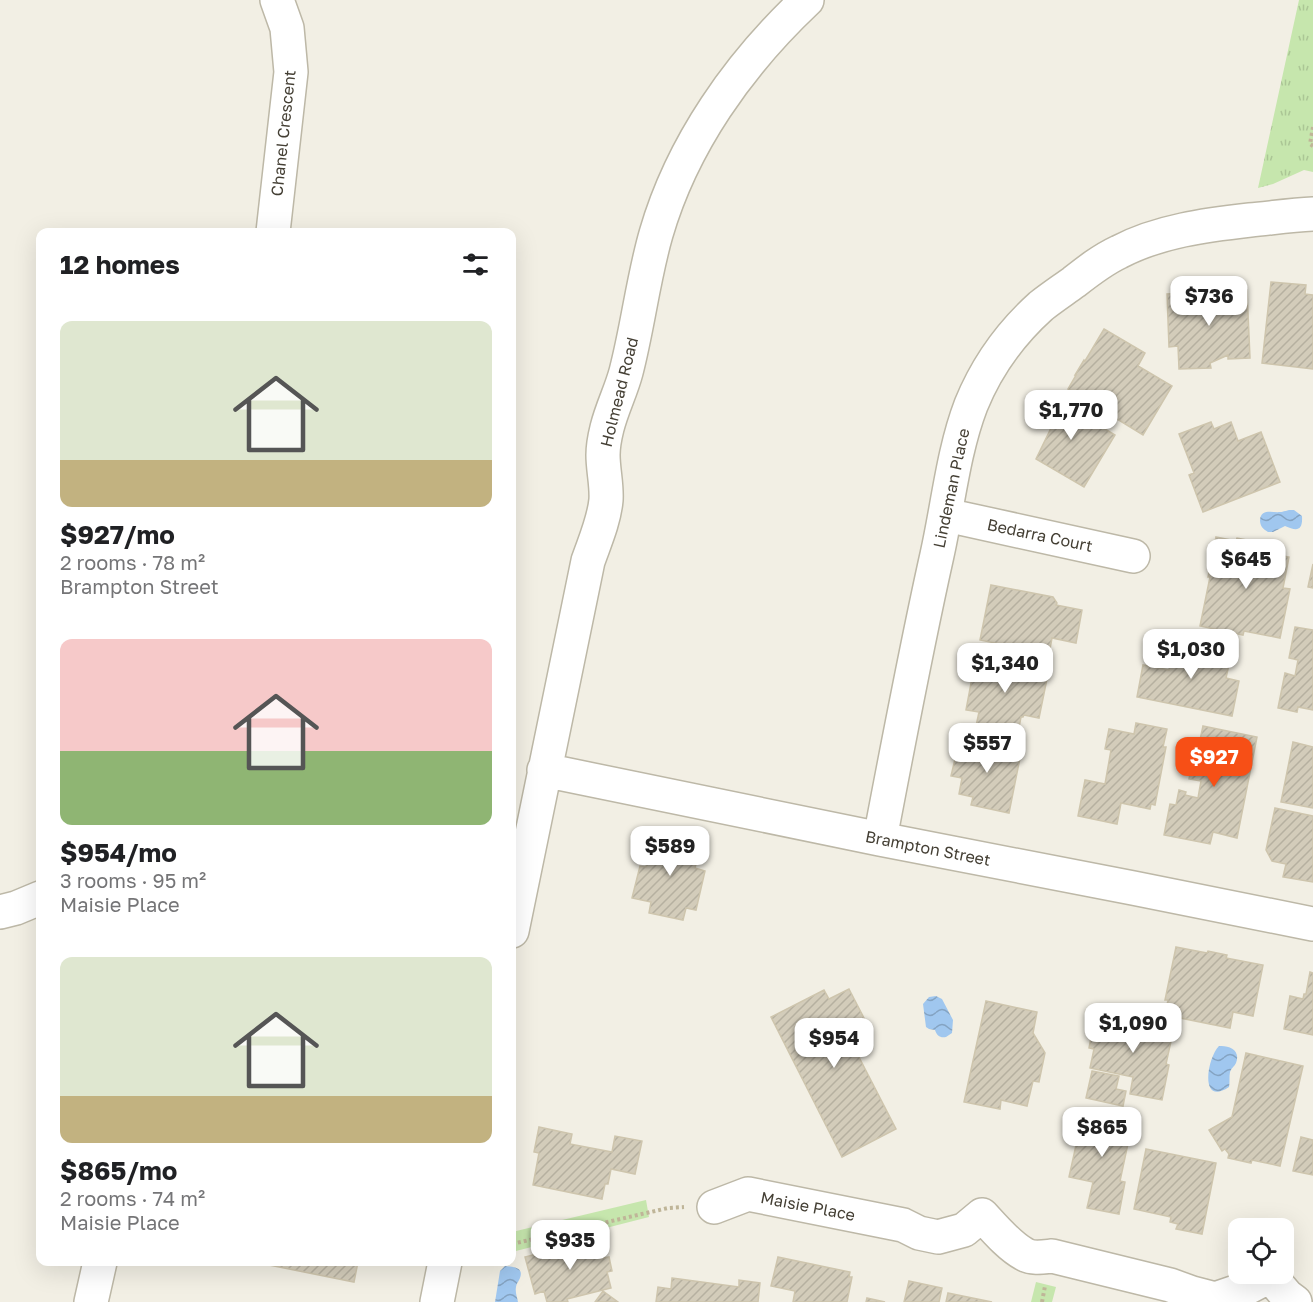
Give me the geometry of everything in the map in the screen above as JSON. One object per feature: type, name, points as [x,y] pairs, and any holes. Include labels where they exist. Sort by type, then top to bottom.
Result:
[{"type":"street","name":"Chanel Crescent","points":[[273,228],[291,72],[286,28],[277,0]]},
{"type":"street","name":"Holmead Road","points":[[516,911],[588,561],[606,500],[603,454],[607,428],[626,372],[656,234],[673,186],[698,135],[728,90],[757,53],[807,0]]},
{"type":"street","name":"Lindeman Place","points":[[880,839],[960,436],[972,403],[990,367],[1008,341],[1040,307],[1094,266],[1119,251],[1177,231],[1217,224],[1313,214]]},
{"type":"street","name":"Bedarra Court","points":[[946,514],[1134,556]]},
{"type":"street","name":"Brampton Street","points":[[544,770],[1313,924]]},
{"type":"street","points":[[0,912],[36,900]]},
{"type":"street","name":"Maisie Place","points":[[714,1207],[748,1194],[903,1225],[963,1211],[982,1215],[1004,1215],[1018,1220],[1038,1244],[1052,1256],[1215,1299],[1247,1288],[1250,1284]]},
{"type":"street","points":[[91,1302],[99,1266]]},
{"type":"street","points":[[437,1302],[444,1266]]},
{"type":"street","points":[[1294,1276],[1298,1277],[1313,1294]]},
{"type":"street","points":[[1272,1284],[1295,1302]]},
{"type":"path","points":[[1313,127],[1310,144],[1313,146]]},
{"type":"path","points":[[516,1243],[668,1208],[714,1207]]},
{"type":"green space","points":[[1299,0],[1313,0],[1313,172],[1304,170],[1258,188]]},
{"type":"green space","points":[[646,1200],[649,1217],[516,1251],[516,1231]]},
{"type":"green space","points":[[1036,1282],[1056,1287],[1052,1302],[1031,1302]]},
{"type":"water","points":[[1290,510],[1302,516],[1300,528],[1292,529],[1285,526],[1268,532],[1261,526],[1261,516],[1265,512]]},
{"type":"water","points":[[936,996],[942,999],[953,1020],[952,1033],[946,1037],[939,1036],[935,1030],[926,1027],[923,1004],[929,997]]},
{"type":"water","points":[[1219,1046],[1233,1049],[1237,1058],[1230,1072],[1229,1087],[1213,1091],[1209,1086],[1209,1070],[1211,1060]]},
{"type":"water","points":[[505,1266],[517,1268],[521,1274],[516,1289],[518,1302],[495,1302],[500,1271]]},
{"type":"building","points":[[1271,282],[1306,285],[1305,294],[1313,295],[1313,369],[1262,363]]},
{"type":"building","points":[[1247,290],[1250,358],[1228,359],[1228,355],[1210,363],[1211,368],[1179,369],[1178,346],[1169,347],[1167,294]]},
{"type":"building","points":[[1104,329],[1145,353],[1138,366],[1172,386],[1143,435],[1068,389]]},
{"type":"building","points":[[1047,394],[1071,408],[1068,413],[1080,421],[1084,414],[1115,435],[1084,487],[1036,459],[1051,428],[1033,418]]},
{"type":"building","points":[[1211,422],[1214,429],[1231,422],[1238,441],[1261,432],[1280,482],[1203,512],[1189,475],[1194,473],[1179,434]]},
{"type":"building","points":[[1216,537],[1258,542],[1256,551],[1289,557],[1283,588],[1290,589],[1280,638],[1244,631],[1243,635],[1200,626]]},
{"type":"building","points":[[1313,564],[1313,588],[1308,587]]},
{"type":"building","points":[[991,585],[1053,597],[1056,605],[1082,610],[1076,643],[1052,638],[1049,654],[980,640]]},
{"type":"building","points":[[1295,627],[1313,630],[1313,710],[1298,707],[1297,712],[1278,708],[1285,673],[1295,676],[1298,660],[1289,658]]},
{"type":"building","points":[[1195,640],[1213,644],[1210,657],[1230,660],[1226,678],[1239,681],[1232,716],[1137,697],[1143,665],[1169,670],[1171,648],[1174,648],[1175,643],[1193,646]]},
{"type":"building","points":[[976,654],[1008,660],[1007,665],[1031,669],[1032,665],[1049,669],[1039,718],[1024,715],[1021,717],[1018,733],[1000,730],[999,735],[975,731],[979,712],[966,710]]},
{"type":"building","points":[[1136,723],[1167,729],[1163,747],[1166,747],[1155,805],[1151,804],[1150,809],[1121,803],[1117,824],[1078,816],[1085,780],[1105,784],[1111,750],[1105,749],[1109,729],[1134,734]]},
{"type":"building","points":[[1203,726],[1257,737],[1237,838],[1213,832],[1210,844],[1164,835],[1170,804],[1176,805],[1179,790],[1186,792],[1185,795],[1198,798],[1201,781],[1189,779],[1194,753],[1197,754]]},
{"type":"building","points":[[960,738],[1021,753],[1009,813],[971,805],[973,797],[959,794],[962,778],[951,776]]},
{"type":"building","points":[[1293,742],[1313,747],[1313,808],[1281,802]]},
{"type":"building","points":[[1275,808],[1313,816],[1313,882],[1283,877],[1286,864],[1272,861],[1266,850]]},
{"type":"building","points":[[654,833],[701,844],[695,868],[705,871],[696,910],[686,908],[683,920],[649,913],[651,902],[632,898],[640,866],[646,867]]},
{"type":"building","points":[[1176,947],[1207,953],[1208,951],[1227,955],[1226,958],[1263,965],[1253,1016],[1233,1012],[1230,1028],[1165,1015],[1168,1000],[1165,1000]]},
{"type":"building","points":[[1310,972],[1313,973],[1313,1035],[1284,1029],[1290,996],[1303,999]]},
{"type":"building","points":[[849,989],[865,1020],[845,1030],[896,1129],[842,1157],[771,1017],[824,990],[829,999]]},
{"type":"building","points":[[986,1001],[1037,1012],[1033,1033],[1045,1053],[1039,1082],[1033,1081],[1027,1106],[1001,1100],[1000,1109],[964,1102]]},
{"type":"building","points":[[1101,1015],[1173,1032],[1166,1064],[1169,1065],[1162,1100],[1130,1094],[1133,1077],[1090,1068],[1094,1049],[1089,1048],[1092,1033],[1097,1034]]},
{"type":"building","points":[[1246,1053],[1303,1066],[1280,1166],[1228,1158],[1229,1154],[1225,1149],[1222,1151],[1209,1130],[1232,1117]]},
{"type":"building","points":[[1092,1071],[1119,1076],[1116,1089],[1126,1091],[1123,1106],[1086,1098]]},
{"type":"building","points":[[1084,1109],[1133,1120],[1120,1181],[1125,1182],[1119,1214],[1087,1208],[1093,1182],[1069,1177]]},
{"type":"building","points":[[539,1127],[572,1134],[570,1144],[612,1152],[615,1136],[642,1141],[635,1174],[611,1169],[602,1199],[533,1185],[539,1153],[534,1152]]},
{"type":"building","points":[[1301,1137],[1313,1140],[1313,1175],[1293,1171]]},
{"type":"building","points":[[1146,1149],[1216,1163],[1202,1234],[1176,1229],[1178,1224],[1170,1222],[1171,1217],[1134,1209]]},
{"type":"building","points":[[599,1238],[604,1258],[609,1257],[612,1271],[607,1272],[611,1288],[567,1299],[568,1302],[547,1302],[544,1291],[535,1294],[525,1257]]},
{"type":"building","points":[[778,1257],[850,1272],[849,1277],[852,1277],[847,1302],[793,1302],[795,1291],[771,1286]]},
{"type":"building","points":[[274,1266],[357,1266],[354,1282]]},
{"type":"building","points":[[672,1278],[739,1287],[739,1280],[760,1283],[758,1302],[656,1302],[658,1287],[671,1289]]},
{"type":"building","points":[[909,1281],[942,1288],[939,1302],[904,1302]]},
{"type":"building","points":[[603,1291],[618,1302],[595,1302]]},
{"type":"building","points":[[948,1293],[992,1302],[946,1302]]},
{"type":"building","points":[[867,1298],[885,1302],[866,1302]]}]
